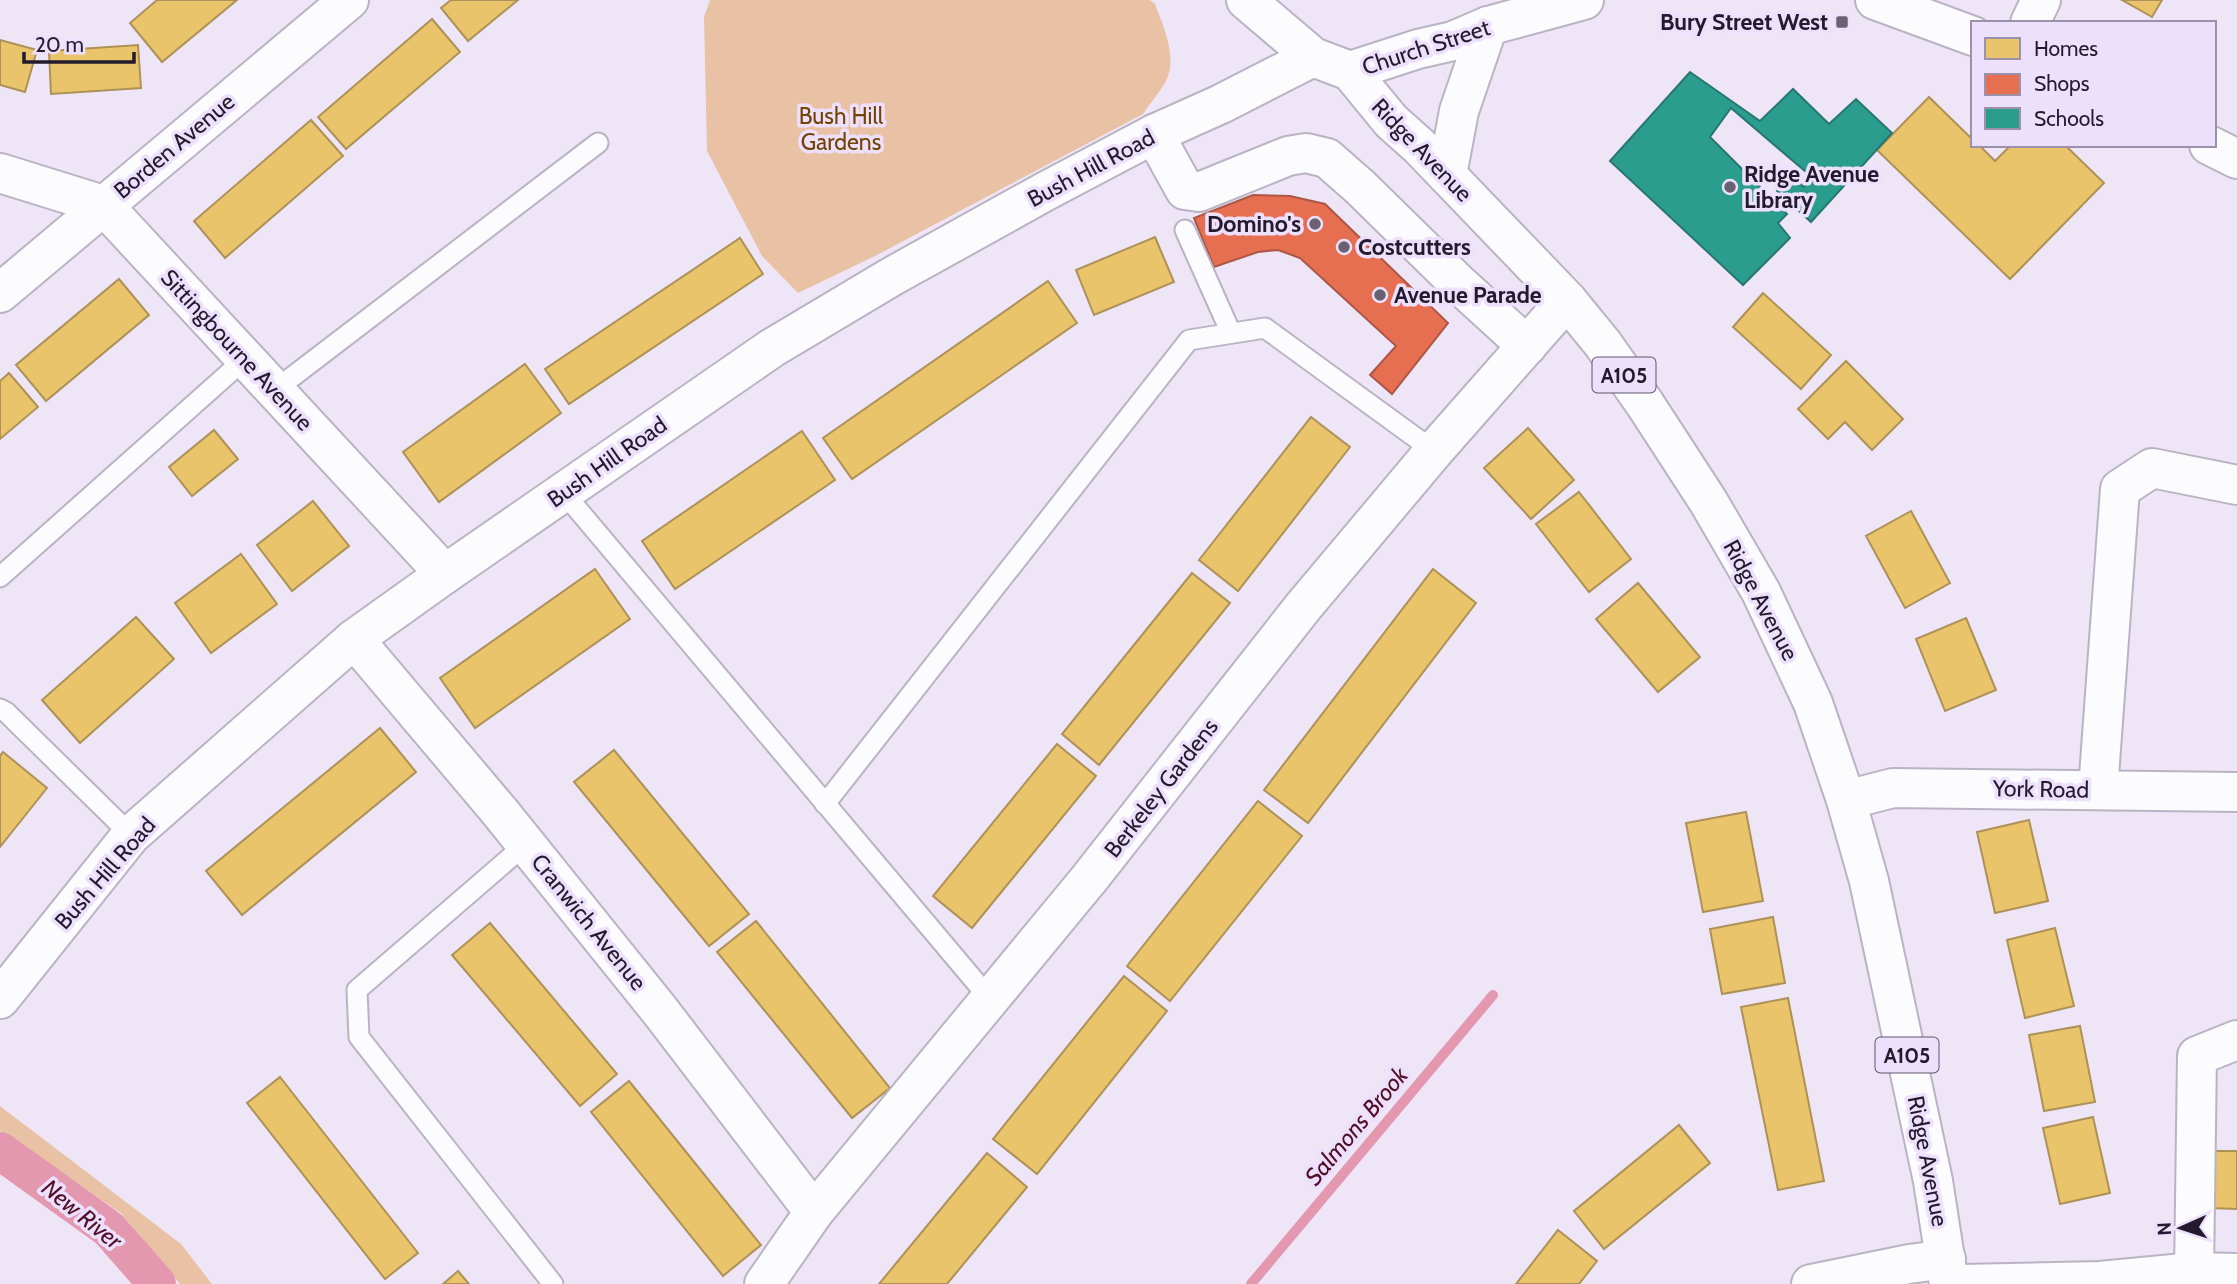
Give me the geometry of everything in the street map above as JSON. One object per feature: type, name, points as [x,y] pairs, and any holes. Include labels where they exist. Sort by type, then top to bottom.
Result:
[{"type":"street","name":"Borden Avenue","points":[[0,293],[349,0]]},
{"type":"street","name":"A105","points":[[1246,0],[1313,57]]},
{"type":"street","name":"Church Street","points":[[1350,71],[1418,49],[1453,41],[1488,26],[1584,0]]},
{"type":"street","points":[[1875,0],[1971,35]]},
{"type":"street","points":[[2031,21],[2041,0]]},
{"type":"street","points":[[1447,175],[1459,111],[1488,26]]},
{"type":"street","name":"Ridge Avenue","points":[[1313,57],[1350,71],[1391,121],[1419,146],[1567,300],[1603,344],[1645,404],[1708,501],[1761,592],[1813,703],[1846,800],[1869,881],[1926,1144],[1951,1276]]},
{"type":"street","name":"Bush Hill Road","points":[[0,999],[131,835],[354,639],[772,348],[891,277],[1046,191],[1154,134],[1221,104],[1313,57]]},
{"type":"street","points":[[1154,134],[1185,190],[1199,192],[1288,156],[1306,153],[1327,158],[1527,346]]},
{"type":"street","name":"Sittingbourne Avenue","points":[[0,173],[103,205],[445,574]]},
{"type":"street","name":"Berkeley Gardens","points":[[764,1284],[814,1212],[1089,879],[1303,607],[1434,451],[1567,300]]},
{"type":"street","points":[[2098,790],[2120,489],[2152,468],[2237,485]]},
{"type":"street","name":"Cranwich Avenue","points":[[354,639],[526,844],[661,1012],[814,1212]]},
{"type":"street","name":"York Road","points":[[1846,800],[1893,788],[2237,792]]},
{"type":"street","points":[[1811,1284],[1909,1264],[1951,1276],[2100,1281],[2220,1276],[2197,1056],[2237,1040]]},
{"type":"lane","points":[[275,390],[598,143]]},
{"type":"lane","points":[[1185,230],[1231,333]]},
{"type":"lane","points":[[825,804],[1189,341],[1265,328],[1434,451]]},
{"type":"lane","points":[[0,576],[246,358]]},
{"type":"lane","points":[[564,492],[990,999]]},
{"type":"lane","points":[[0,709],[131,835]]},
{"type":"lane","points":[[526,844],[357,990],[359,1037],[553,1284]]},
{"type":"green space","name":"Bush Hill Gardens","points":[[710,0],[1150,0],[1155,4],[1168,42],[1169,72],[1164,85],[1143,114],[877,255],[798,293],[762,256],[707,151],[704,17]]},
{"type":"green space","points":[[0,1106],[181,1244],[212,1284],[180,1284],[121,1213],[0,1131]]},
{"type":"building: Homes","points":[[157,0],[237,0],[162,62],[130,23]]},
{"type":"building: Homes","points":[[451,0],[518,0],[468,41],[441,8]]},
{"type":"building: Homes","points":[[2122,0],[2162,0],[2152,17]]},
{"type":"building: Homes","points":[[432,19],[460,52],[346,149],[318,117]]},
{"type":"building: Homes","points":[[0,40],[37,50],[25,92],[0,85]]},
{"type":"building: Homes","points":[[138,45],[141,88],[51,94],[49,51]]},
{"type":"building: Homes","points":[[1929,97],[1971,138],[1971,147],[1981,147],[1995,161],[2009,147],[2067,147],[2104,183],[2010,279],[1877,150]]},
{"type":"building: Homes","points":[[311,120],[343,156],[225,258],[194,221]]},
{"type":"building: Homes","points":[[1155,237],[1174,282],[1094,315],[1076,270]]},
{"type":"building: Homes","points":[[740,238],[763,274],[569,404],[545,369]]},
{"type":"building: Homes","points":[[119,279],[149,315],[46,401],[16,365]]},
{"type":"building: Homes","points":[[1048,281],[1077,323],[852,479],[823,438]]},
{"type":"building: Homes","points":[[1763,293],[1831,355],[1801,389],[1733,327]]},
{"type":"building: Homes","points":[[1846,361],[1903,419],[1872,450],[1845,422],[1828,439],[1798,409]]},
{"type":"building: Homes","points":[[525,364],[561,413],[439,502],[403,452]]},
{"type":"building: Homes","points":[[9,373],[38,407],[0,439],[0,381]]},
{"type":"building: Homes","points":[[1311,417],[1350,447],[1238,591],[1199,560]]},
{"type":"building: Homes","points":[[1528,428],[1574,480],[1531,519],[1484,468]]},
{"type":"building: Homes","points":[[214,430],[238,459],[192,496],[169,467]]},
{"type":"building: Homes","points":[[802,431],[835,480],[675,589],[642,541]]},
{"type":"building: Homes","points":[[1579,492],[1631,559],[1589,592],[1536,524]]},
{"type":"building: Homes","points":[[313,501],[349,546],[292,591],[257,545]]},
{"type":"building: Homes","points":[[1911,511],[1950,583],[1905,608],[1866,536]]},
{"type":"building: Homes","points":[[241,554],[277,604],[211,653],[175,603]]},
{"type":"building: Homes","points":[[595,569],[630,619],[475,728],[440,678]]},
{"type":"building: Homes","points":[[1433,569],[1476,603],[1308,823],[1264,790]]},
{"type":"building: Homes","points":[[1192,573],[1230,603],[1099,765],[1062,734]]},
{"type":"building: Homes","points":[[1638,583],[1700,657],[1658,692],[1596,619]]},
{"type":"building: Homes","points":[[136,617],[174,659],[80,743],[42,700]]},
{"type":"building: Homes","points":[[1966,618],[1996,690],[1945,711],[1916,639]]},
{"type":"building: Homes","points":[[380,728],[416,772],[242,915],[206,871]]},
{"type":"building: Homes","points":[[1057,744],[1096,776],[972,928],[933,896]]},
{"type":"building: Homes","points":[[614,750],[749,914],[709,946],[574,782]]},
{"type":"building: Homes","points":[[3,752],[47,788],[0,847],[0,756]]},
{"type":"building: Homes","points":[[1258,801],[1302,836],[1170,1001],[1127,966]]},
{"type":"building: Homes","points":[[1746,812],[1763,901],[1703,912],[1686,823]]},
{"type":"building: Homes","points":[[2029,820],[2048,901],[1995,913],[1977,832]]},
{"type":"building: Homes","points":[[1773,917],[1785,983],[1722,994],[1710,929]]},
{"type":"building: Homes","points":[[756,921],[890,1088],[852,1118],[717,952]]},
{"type":"building: Homes","points":[[490,923],[617,1074],[580,1106],[452,955]]},
{"type":"building: Homes","points":[[2055,928],[2074,1006],[2025,1018],[2007,940]]},
{"type":"building: Homes","points":[[1124,976],[1167,1011],[1037,1174],[993,1139]]},
{"type":"building: Homes","points":[[1788,998],[1824,1181],[1778,1190],[1741,1007]]},
{"type":"building: Homes","points":[[2080,1026],[2095,1102],[2044,1111],[2029,1035]]},
{"type":"building: Homes","points":[[280,1077],[418,1253],[385,1279],[247,1103]]},
{"type":"building: Homes","points":[[629,1081],[761,1245],[723,1276],[591,1112]]},
{"type":"building: Homes","points":[[2093,1117],[2110,1193],[2060,1204],[2043,1128]]},
{"type":"building: Homes","points":[[1679,1125],[1710,1163],[1604,1249],[1574,1211]]},
{"type":"building: Homes","points":[[2208,1151],[2237,1151],[2237,1209],[2208,1208]]},
{"type":"building: Homes","points":[[987,1153],[1027,1187],[947,1284],[879,1284]]},
{"type":"building: Homes","points":[[1558,1230],[1597,1261],[1579,1284],[1516,1284]]},
{"type":"building: Homes","points":[[458,1271],[469,1284],[443,1284]]},
{"type":"building: Shops","name":"Avenue Parade","points":[[1253,195],[1290,196],[1325,204],[1448,323],[1392,394],[1370,375],[1396,346],[1300,258],[1278,250],[1258,252],[1214,267],[1194,218]]},
{"type":"building: Schools","points":[[1690,72],[1760,121],[1793,89],[1829,124],[1856,99],[1892,133],[1811,222],[1777,191],[1794,171],[1803,187],[1813,178],[1731,108],[1710,137],[1787,214],[1778,223],[1790,238],[1743,285],[1610,161]]},
{"type":"waterway","name":"Salmons Brook","points":[[1251,1284],[1493,995]]},
{"type":"waterway","name":"New River","points":[[0,1151],[109,1229],[157,1284]]},
{"type":"place","name":"Bury Street West","points":[[1842,22]]},
{"type":"place","name":"Ridge Avenue Library","points":[[1730,187]]},
{"type":"place","name":"Domino's","points":[[1315,224]]},
{"type":"place","name":"Costcutters","points":[[1344,247]]},
{"type":"place","name":"Avenue Parade","points":[[1380,295]]}]
